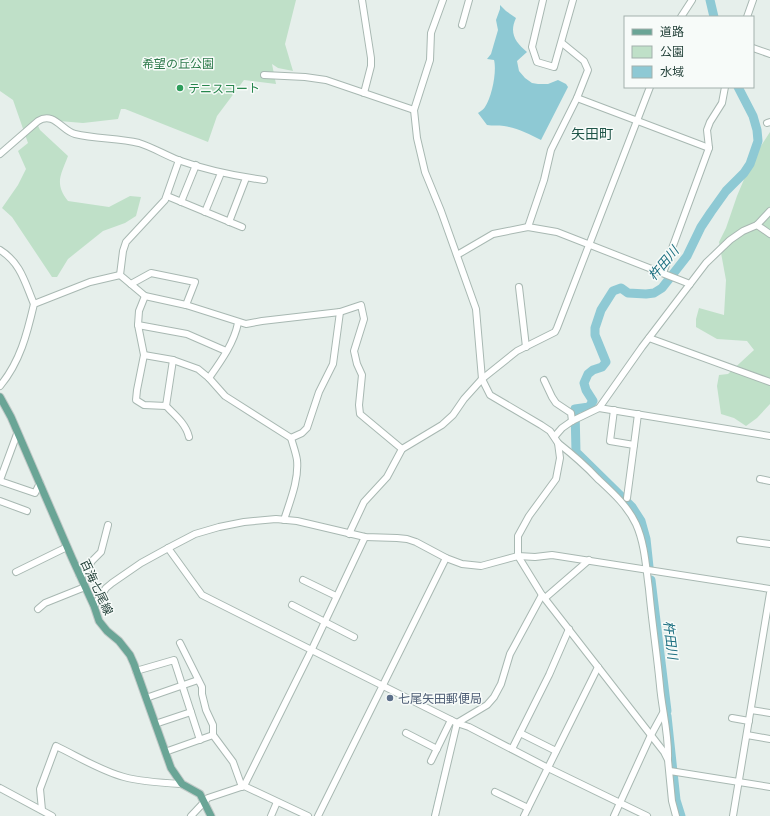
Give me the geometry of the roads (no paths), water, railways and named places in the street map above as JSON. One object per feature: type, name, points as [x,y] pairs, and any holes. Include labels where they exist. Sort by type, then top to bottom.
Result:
[{"type":"main road","name":"百海七尾線","points":[[0,396],[11,417],[17,434],[94,606],[99,621],[107,631],[119,641],[130,655],[171,768],[182,784],[200,794],[211,816]]},
{"type":"street","points":[[362,0],[371,58],[371,66],[364,93]]},
{"type":"street","points":[[443,0],[431,33],[430,60],[414,110],[417,138],[425,172],[476,309],[482,379],[490,395],[541,425],[555,436],[558,443],[560,458],[556,479],[538,503],[518,536],[518,556],[544,597],[664,752],[673,772],[672,801],[676,816]]},
{"type":"street","points":[[462,25],[469,0]]},
{"type":"street","points":[[544,0],[532,47],[537,62],[554,67],[573,0]]},
{"type":"street","points":[[683,16],[692,0]]},
{"type":"street","points":[[747,16],[753,0]]},
{"type":"street","points":[[528,227],[544,180],[551,150],[577,98],[588,70],[584,61],[562,43]]},
{"type":"street","points":[[754,48],[770,54]]},
{"type":"street","points":[[264,75],[305,77],[326,80],[414,110]]},
{"type":"street","points":[[349,534],[364,502],[387,477],[402,449],[442,425],[453,415],[464,399],[482,379],[518,351],[555,332],[650,88]]},
{"type":"street","points":[[668,276],[709,148],[707,130],[710,122],[722,103],[724,88]]},
{"type":"street","points":[[577,98],[709,148]]},
{"type":"street","points":[[0,154],[42,119],[54,119],[71,133],[139,144],[180,160],[221,173],[264,180]]},
{"type":"street","points":[[120,274],[123,251],[126,242],[165,200],[180,160]]},
{"type":"street","points":[[181,202],[196,165]]},
{"type":"street","points":[[205,212],[221,173]]},
{"type":"street","points":[[230,222],[246,178]]},
{"type":"street","points":[[167,196],[242,227]]},
{"type":"street","points":[[555,436],[562,428],[574,420],[599,408],[649,338],[706,263],[730,240],[743,231],[757,225],[770,211]]},
{"type":"street","points":[[757,225],[770,234]]},
{"type":"street","points":[[457,255],[493,234],[528,227],[557,232],[690,284]]},
{"type":"street","points":[[0,250],[8,255],[20,269],[34,304],[17,362],[8,377],[0,386]]},
{"type":"street","points":[[131,284],[151,273],[194,282],[186,305]]},
{"type":"street","points":[[120,274],[145,296],[186,305],[238,323],[246,324],[340,312],[361,305],[364,319],[354,351],[357,364],[362,375],[359,405],[360,414],[402,449]]},
{"type":"street","points":[[34,304],[90,282],[120,274]]},
{"type":"street","points":[[519,287],[526,347]]},
{"type":"street","points":[[145,296],[139,310],[138,324],[144,355],[136,400],[144,405],[166,406],[177,416],[187,431],[188,437]]},
{"type":"street","points":[[291,438],[302,433],[307,428],[319,392],[331,371],[340,312]]},
{"type":"street","points":[[209,378],[236,333],[238,323]]},
{"type":"street","points":[[138,324],[187,334],[226,351]]},
{"type":"street","points":[[649,338],[770,382]]},
{"type":"street","points":[[144,355],[173,360],[198,370],[209,378],[225,396],[291,438],[297,470],[284,520]]},
{"type":"street","points":[[166,406],[173,360]]},
{"type":"street","points":[[544,380],[556,403],[571,413],[574,420]]},
{"type":"street","points":[[599,408],[770,436]]},
{"type":"street","points":[[614,410],[610,440],[634,445]]},
{"type":"street","points":[[627,498],[638,414]]},
{"type":"street","points":[[17,434],[0,480],[35,493],[40,483]]},
{"type":"street","points":[[558,443],[573,454],[627,508],[636,524],[642,543],[646,569],[668,746],[668,760]]},
{"type":"street","points":[[760,479],[770,481]]},
{"type":"street","points":[[0,501],[27,511]]},
{"type":"street","points":[[94,606],[106,588],[112,583],[141,563],[195,534],[244,522],[284,520],[297,521],[364,537],[407,539],[462,564],[481,566],[518,556],[535,557],[552,555],[770,589]]},
{"type":"street","points":[[79,574],[84,574],[92,561],[101,552],[108,525]]},
{"type":"street","points":[[243,787],[312,650],[364,537]]},
{"type":"street","points":[[740,540],[770,544]]},
{"type":"street","points":[[16,572],[67,547]]},
{"type":"street","points":[[168,548],[202,595],[454,722],[469,727],[548,768],[647,816]]},
{"type":"street","points":[[318,816],[446,558]]},
{"type":"street","points":[[431,761],[454,722],[486,705],[494,696],[500,684],[510,654],[544,597],[589,560]]},
{"type":"street","points":[[303,580],[336,596]]},
{"type":"street","points":[[38,609],[45,603],[85,587]]},
{"type":"street","points":[[733,816],[770,592]]},
{"type":"street","points":[[292,604],[354,637]]},
{"type":"street","points":[[512,749],[549,675],[569,630]]},
{"type":"street","points":[[180,642],[202,687],[206,710],[213,725],[213,735],[233,762],[243,787]]},
{"type":"street","points":[[136,671],[174,660],[200,740]]},
{"type":"street","points":[[524,816],[598,667]]},
{"type":"street","points":[[146,698],[198,680]]},
{"type":"street","points":[[751,710],[770,712]]},
{"type":"street","points":[[155,724],[191,712]]},
{"type":"street","points":[[614,816],[651,735],[663,713]]},
{"type":"street","points":[[732,718],[749,721]]},
{"type":"street","points":[[437,815],[454,722]]},
{"type":"street","points":[[406,733],[437,749]]},
{"type":"street","points":[[520,733],[556,751]]},
{"type":"street","points":[[164,752],[213,735]]},
{"type":"street","points":[[747,735],[770,739]]},
{"type":"street","points":[[42,810],[40,789],[56,746],[113,774],[125,778],[182,784]]},
{"type":"street","points":[[673,772],[770,787]]},
{"type":"street","points":[[191,816],[208,798],[243,787],[308,816]]},
{"type":"street","points":[[0,788],[52,816]]},
{"type":"street","points":[[495,792],[528,808]]},
{"type":"street","points":[[271,816],[278,802]]},
{"type":"water","points":[[500,5],[516,18],[513,28],[514,37],[519,45],[527,52],[517,61],[519,71],[532,83],[548,84],[558,80],[566,84],[568,87],[541,140],[514,128],[487,125],[478,113],[488,103],[493,84],[495,71],[494,60],[487,59],[491,54],[498,30],[496,20]]},
{"type":"waterway","name":"杵田川","points":[[710,0],[714,16]]},
{"type":"waterway","name":"杵田川","points":[[649,567],[646,539],[641,521],[632,507],[576,452],[575,409],[589,407],[593,401],[586,390],[584,383],[588,374],[593,370],[602,367],[606,362],[595,335],[595,328],[601,310],[613,291],[621,288],[628,293],[646,294],[654,293],[662,288],[687,256],[701,227],[711,212],[726,191],[744,173],[750,164],[758,141],[757,130],[753,116],[739,88]]},
{"type":"waterway","name":"杵田川","points":[[651,580],[667,711]]},
{"type":"waterway","name":"杵田川","points":[[667,716],[676,800],[681,816]]},
{"type":"waterway","points":[[432,816],[443,770]]},
{"type":"place","name":"テニスコート","points":[[180,88]]},
{"type":"place","name":"七尾矢田郵便局","points":[[390,698]]},
{"type":"district","name":"矢田町","points":[[592,134]]},
{"type":"park label","name":"希望の丘公園","points":[[178,63]]}]
